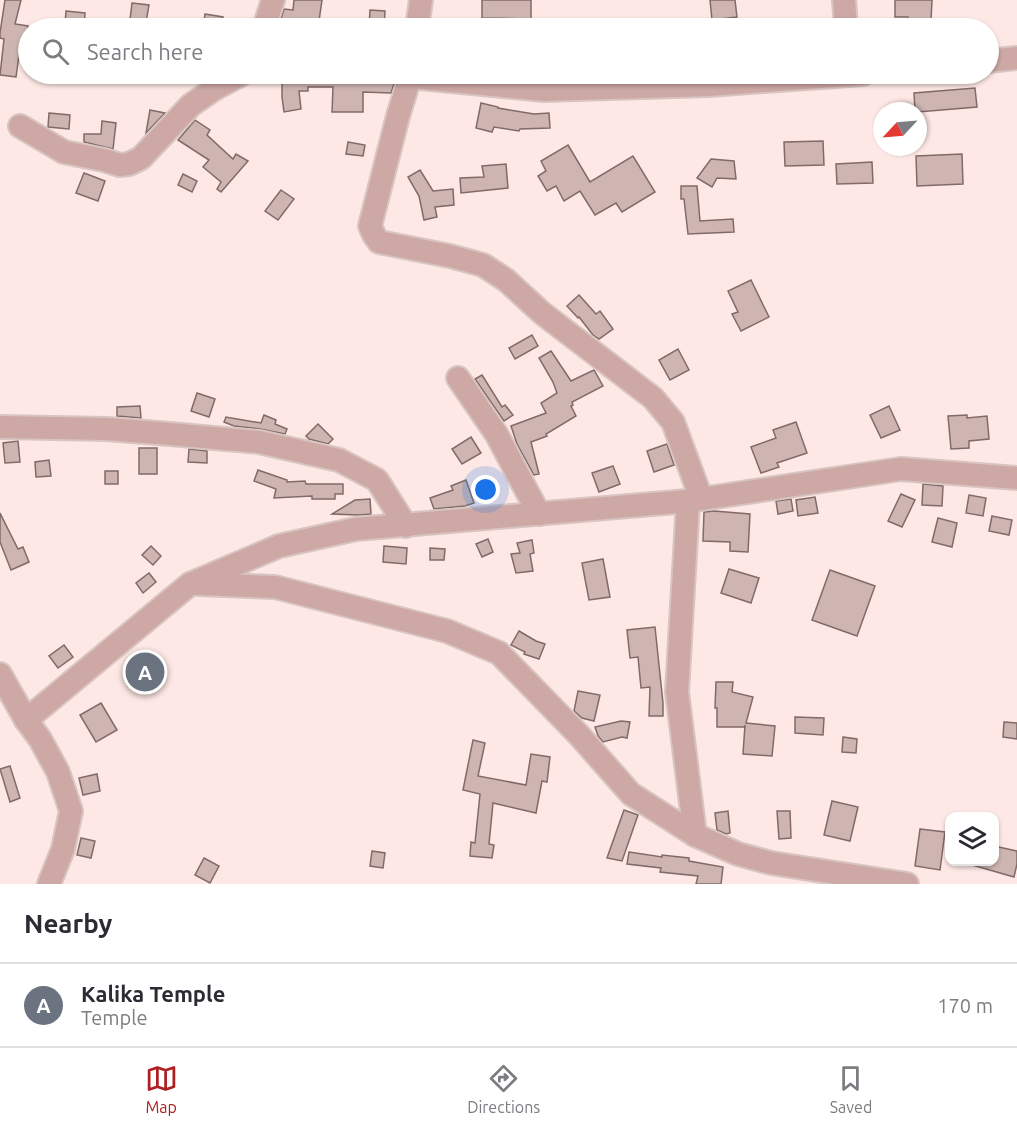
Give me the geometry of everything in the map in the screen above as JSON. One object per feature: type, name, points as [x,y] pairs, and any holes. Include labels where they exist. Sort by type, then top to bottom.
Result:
[{"type":"street","points":[[267,18],[273,0]]},
{"type":"street","points":[[418,18],[421,0]]},
{"type":"street","points":[[844,0],[845,18]]},
{"type":"street","points":[[999,60],[1017,58]]},
{"type":"street","points":[[20,126],[64,152],[120,165],[129,164],[141,158],[191,105],[223,84]]},
{"type":"street","points":[[407,84],[370,226],[379,242],[483,265],[506,280],[542,313],[653,398],[673,422],[694,500],[677,692],[695,835]]},
{"type":"street","points":[[490,84],[544,90],[722,84]]},
{"type":"street","points":[[459,378],[497,435],[539,514]]},
{"type":"street","points":[[0,427],[107,429],[259,442],[339,460],[376,480],[406,526]]},
{"type":"street","points":[[26,720],[190,584],[279,546],[356,529],[694,500],[901,469],[1017,478]]},
{"type":"street","points":[[190,584],[275,587],[447,631],[499,653],[578,734],[631,794],[695,835],[738,854],[771,874],[907,884]]},
{"type":"street","points":[[0,674],[58,772],[71,811],[63,849],[49,884]]},
{"type":"building","points":[[5,0],[21,0],[15,24],[18,24],[16,77],[0,75],[4,39],[0,38]]},
{"type":"building","points":[[294,0],[322,0],[319,18],[281,18],[284,9],[293,10]]},
{"type":"building","points":[[482,0],[531,0],[531,18],[482,18]]},
{"type":"building","points":[[710,0],[735,0],[737,17],[712,18]]},
{"type":"building","points":[[895,0],[932,0],[931,18],[895,17]]},
{"type":"building","points":[[132,3],[149,5],[147,18],[130,18]]},
{"type":"building","points":[[370,10],[385,11],[385,18],[370,18]]},
{"type":"building","points":[[66,11],[85,13],[85,18],[66,18]]},
{"type":"building","points":[[205,14],[223,17],[223,18],[204,18]]},
{"type":"building","points":[[282,84],[394,84],[391,93],[363,92],[363,112],[332,112],[333,87],[308,87],[308,91],[299,91],[301,109],[284,112]]},
{"type":"building","points":[[975,88],[977,107],[927,111],[927,102],[914,102],[914,93]]},
{"type":"building","points":[[481,103],[534,114],[549,113],[550,128],[520,129],[519,131],[494,127],[492,132],[476,128]]},
{"type":"building","points":[[150,110],[165,113],[146,133]]},
{"type":"building","points":[[49,113],[70,115],[69,129],[48,127]]},
{"type":"building","points":[[195,120],[210,130],[207,135],[233,159],[236,154],[248,161],[221,192],[217,189],[221,182],[203,167],[209,160],[178,140]]},
{"type":"building","points":[[102,121],[116,123],[113,149],[84,142],[84,134],[101,134]]},
{"type":"building","points":[[823,141],[824,165],[785,166],[784,142]]},
{"type":"building","points":[[348,142],[365,145],[363,156],[346,154]]},
{"type":"building","points":[[568,145],[590,182],[633,156],[655,192],[622,212],[616,203],[595,215],[580,191],[564,201],[556,186],[547,191],[538,176],[546,171],[541,161]]},
{"type":"building","points":[[962,154],[963,184],[917,186],[916,156]]},
{"type":"building","points":[[711,159],[734,161],[736,179],[717,178],[712,187],[697,178]]},
{"type":"building","points":[[872,162],[873,183],[837,184],[836,164]]},
{"type":"building","points":[[506,164],[508,188],[461,193],[460,178],[484,177],[482,166]]},
{"type":"building","points":[[420,170],[433,191],[453,189],[454,205],[435,207],[437,217],[424,220],[419,196],[408,177]]},
{"type":"building","points":[[84,173],[105,181],[98,201],[76,193]]},
{"type":"building","points":[[183,174],[197,181],[192,192],[178,185]]},
{"type":"building","points":[[681,186],[697,186],[700,221],[733,219],[734,232],[688,234],[684,199],[681,199]]},
{"type":"building","points":[[281,190],[294,199],[278,220],[265,211]]},
{"type":"building","points":[[751,280],[769,317],[741,331],[732,314],[738,312],[728,291]]},
{"type":"building","points":[[579,295],[596,314],[600,311],[613,329],[599,339],[567,306]]},
{"type":"building","points":[[532,335],[538,346],[515,359],[509,348]]},
{"type":"building","points":[[678,349],[689,370],[670,380],[659,360]]},
{"type":"building","points":[[551,351],[571,381],[594,370],[603,386],[572,402],[571,406],[576,416],[546,434],[547,436],[531,442],[539,474],[534,475],[517,444],[511,426],[546,413],[541,403],[557,393],[539,358]]},
{"type":"building","points":[[482,375],[502,407],[505,405],[513,415],[504,421],[475,379]]},
{"type":"building","points":[[197,393],[215,399],[209,417],[191,411]]},
{"type":"building","points":[[140,406],[141,418],[117,416],[117,407]]},
{"type":"building","points":[[889,406],[900,430],[881,438],[870,415]]},
{"type":"building","points":[[264,415],[276,420],[275,424],[287,429],[285,434],[234,426],[224,422],[226,417],[261,423]]},
{"type":"building","points":[[967,415],[967,418],[987,416],[989,439],[969,441],[969,448],[951,449],[948,416]]},
{"type":"building","points":[[796,422],[807,453],[777,463],[779,467],[761,473],[751,447],[776,438],[773,430]]},
{"type":"building","points":[[318,424],[333,439],[328,444],[306,436]]},
{"type":"building","points":[[471,437],[481,453],[462,464],[452,449]]},
{"type":"building","points":[[18,441],[20,462],[5,463],[3,443]]},
{"type":"building","points":[[667,444],[674,465],[654,472],[647,451]]},
{"type":"building","points":[[139,448],[157,448],[157,474],[139,474]]},
{"type":"building","points":[[189,449],[207,451],[207,463],[188,462]]},
{"type":"building","points":[[49,460],[51,476],[36,477],[35,462]]},
{"type":"building","points":[[613,466],[620,484],[599,492],[592,473]]},
{"type":"building","points":[[258,470],[287,480],[287,482],[343,484],[343,494],[335,494],[335,499],[312,499],[312,496],[274,498],[276,489],[254,481]]},
{"type":"building","points":[[105,471],[118,471],[118,484],[105,484]]},
{"type":"building","points":[[466,480],[474,503],[434,509],[430,498],[453,490],[451,486]]},
{"type":"building","points":[[923,484],[943,486],[942,506],[922,505]]},
{"type":"building","points":[[901,494],[915,500],[902,527],[888,521]]},
{"type":"building","points":[[969,495],[986,498],[983,516],[966,513]]},
{"type":"building","points":[[815,497],[818,513],[798,516],[796,500]]},
{"type":"building","points":[[370,499],[371,514],[332,514],[355,500]]},
{"type":"building","points":[[791,499],[793,511],[778,514],[776,501]]},
{"type":"building","points":[[704,512],[750,514],[748,552],[730,551],[730,542],[703,541]]},
{"type":"building","points":[[0,513],[18,549],[23,547],[29,562],[11,570],[0,542]]},
{"type":"building","points":[[992,516],[1012,520],[1009,535],[989,531]]},
{"type":"building","points":[[938,518],[957,523],[952,547],[932,542]]},
{"type":"building","points":[[488,539],[493,552],[482,557],[476,544]]},
{"type":"building","points":[[532,540],[534,553],[530,554],[533,571],[516,573],[511,554],[520,553],[517,543]]},
{"type":"building","points":[[151,546],[161,556],[153,565],[142,555]]},
{"type":"building","points":[[384,546],[407,548],[406,564],[383,562]]},
{"type":"building","points":[[430,548],[445,549],[444,560],[430,560]]},
{"type":"building","points":[[603,559],[610,597],[589,600],[582,563]]},
{"type":"building","points":[[729,569],[759,578],[751,603],[721,593]]},
{"type":"building","points":[[830,570],[875,586],[857,636],[812,620]]},
{"type":"building","points":[[149,573],[156,582],[143,593],[136,583]]},
{"type":"building","points":[[655,627],[663,716],[649,716],[650,687],[641,688],[638,657],[630,658],[627,630]]},
{"type":"building","points":[[519,631],[545,644],[539,659],[524,654],[525,652],[511,645]]},
{"type":"building","points":[[64,645],[73,657],[58,668],[49,656]]},
{"type":"building","points":[[716,682],[733,682],[732,692],[753,697],[746,723],[775,726],[772,756],[743,754],[745,727],[717,727]]},
{"type":"building","points":[[578,691],[600,695],[594,721],[582,718],[574,711]]},
{"type":"building","points":[[101,703],[117,730],[96,742],[80,715]]},
{"type":"building","points":[[795,717],[824,718],[823,735],[795,733]]},
{"type":"building","points":[[621,721],[630,722],[627,738],[622,737],[603,742],[595,727]]},
{"type":"building","points":[[1004,722],[1017,723],[1017,739],[1003,737]]},
{"type":"building","points":[[843,737],[857,739],[856,753],[842,752]]},
{"type":"building","points":[[473,740],[485,743],[478,776],[526,785],[531,754],[550,757],[547,782],[542,781],[536,813],[493,803],[489,844],[494,845],[492,858],[470,856],[471,842],[475,843],[480,794],[463,790]]},
{"type":"building","points":[[10,766],[20,798],[10,802],[0,769]]},
{"type":"building","points":[[97,774],[100,791],[83,795],[79,778]]},
{"type":"building","points":[[832,801],[858,807],[850,841],[824,835]]},
{"type":"building","points":[[624,810],[638,815],[622,861],[607,858]]},
{"type":"building","points":[[728,811],[730,833],[726,834],[717,830],[715,813]]},
{"type":"building","points":[[777,811],[790,811],[791,838],[779,839]]},
{"type":"building","points":[[920,829],[945,832],[940,870],[915,866]]},
{"type":"building","points":[[81,838],[95,841],[91,858],[77,855]]},
{"type":"building","points":[[999,847],[1017,851],[1014,877],[976,866],[999,866]]},
{"type":"building","points":[[372,851],[385,853],[383,868],[370,866]]},
{"type":"building","points":[[629,852],[689,858],[689,861],[723,867],[721,884],[696,884],[698,876],[660,872],[661,868],[627,864]]},
{"type":"building","points":[[204,858],[219,866],[210,883],[195,875]]},
{"type":"place","name":"Kalika Temple","points":[[145,672]]}]
